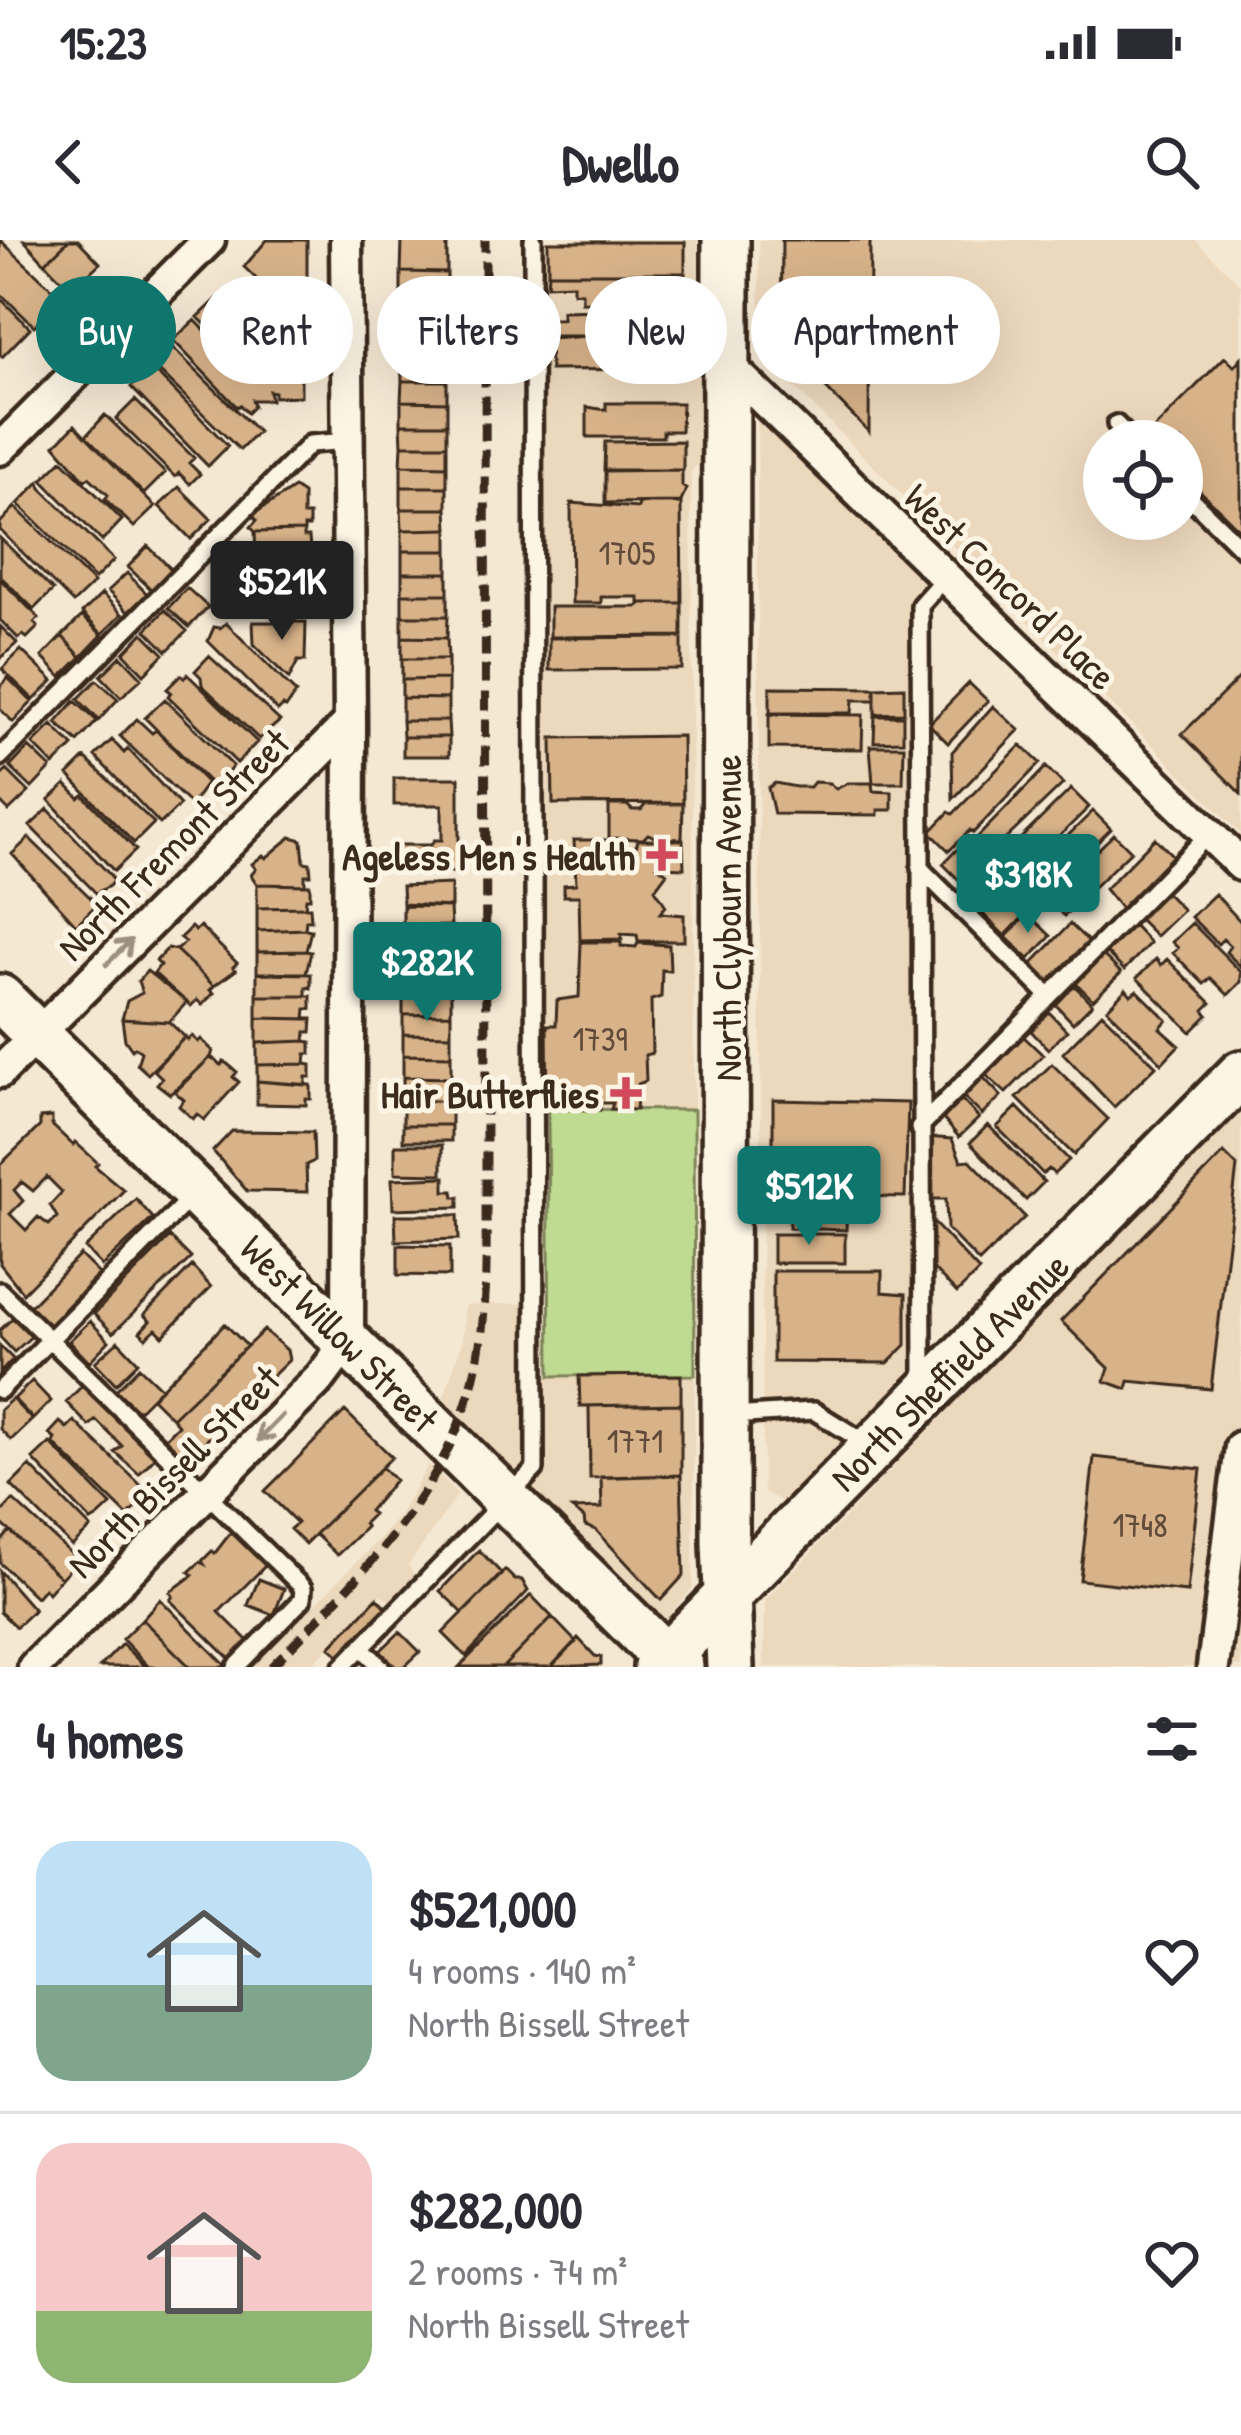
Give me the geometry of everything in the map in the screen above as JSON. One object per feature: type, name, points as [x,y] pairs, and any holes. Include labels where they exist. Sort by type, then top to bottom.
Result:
[{"type":"street","points":[[0,449],[209,240]]},
{"type":"street","points":[[346,240],[348,1341]]},
{"type":"street","name":"North Clybourn Avenue","points":[[726,240],[726,276]]},
{"type":"street","name":"West Concord Place","points":[[727,365],[1241,865]]},
{"type":"street","name":"North Clybourn Avenue","points":[[726,384],[730,1667]]},
{"type":"street","name":"North Fremont Street","points":[[0,1072],[350,722]]},
{"type":"street","name":"West Willow Street","points":[[0,998],[508,1500],[667,1664]]},
{"type":"street","name":"North Sheffield Avenue","points":[[667,1664],[727,1596],[1241,1074]]},
{"type":"street","name":"North Bissell Street","points":[[34,1667],[321,1377],[348,1341]]},
{"type":"street","points":[[1213,1667],[1241,1447]]},
{"type":"lane","points":[[342,1667],[535,1469],[533,240]]},
{"type":"lane","points":[[0,757],[310,444],[348,441]]},
{"type":"lane","points":[[1203,511],[1241,548]]},
{"type":"lane","points":[[923,1396],[920,605],[945,577]]},
{"type":"lane","points":[[920,1128],[1209,834]]},
{"type":"lane","points":[[920,868],[1049,996]]},
{"type":"lane","points":[[0,1390],[196,1192]]},
{"type":"lane","points":[[0,1291],[303,1588],[302,1600],[236,1667]]},
{"type":"lane","points":[[726,1416],[814,1411],[873,1448]]},
{"type":"lane","points":[[361,1647],[381,1667]]},
{"type":"shaded area","points":[[533,240],[698,240],[698,276],[585,276],[585,384],[699,384],[699,463],[691,472],[694,1110],[536,1109],[533,384],[561,384],[561,276],[533,276]]},
{"type":"shaded area","points":[[759,240],[1195,240],[1241,285],[1241,834],[791,384],[1000,384],[1000,276],[759,276]]},
{"type":"shaded area","points":[[757,410],[934,589],[920,605],[923,1370],[781,1501],[763,1492]]},
{"type":"shaded area","points":[[1241,1109],[1241,1667],[764,1667],[765,1600]]},
{"type":"shaded area","points":[[536,1303],[536,1376],[695,1375],[693,1588],[667,1617],[651,1617],[440,1409],[462,1342],[465,1305]]},
{"type":"shaded area","points":[[428,1465],[458,1494],[408,1566],[417,1577],[391,1603],[381,1594],[309,1667],[253,1667],[379,1539]]},
{"type":"green space","points":[[548,1109],[694,1110],[695,1375],[550,1376]]},
{"type":"building","points":[[0,240],[38,276],[36,324],[0,293]]},
{"type":"building","points":[[24,240],[69,240],[45,263]]},
{"type":"building","points":[[69,240],[78,240],[100,263],[86,276],[58,276],[45,263]]},
{"type":"building","points":[[267,240],[307,240],[307,276],[253,276],[244,267]]},
{"type":"building","points":[[782,240],[870,240],[870,276],[782,276]]},
{"type":"building","points":[[402,241],[447,242],[447,273],[401,272]]},
{"type":"building","points":[[548,242],[685,242],[685,273],[548,273]]},
{"type":"building","points":[[401,272],[447,273],[447,276],[401,276]]},
{"type":"building","points":[[685,273],[585,276],[585,302],[582,293],[573,292],[573,284],[561,284],[561,276],[548,276]]},
{"type":"building","points":[[0,298],[30,328],[2,357],[0,355]]},
{"type":"building","points":[[585,310],[585,336],[561,336],[562,311]]},
{"type":"building","points":[[195,320],[200,325],[200,368],[176,343],[176,337]]},
{"type":"building","points":[[585,336],[585,370],[561,370],[561,338]]},
{"type":"building","points":[[176,351],[200,375],[200,384],[209,384],[258,432],[240,450],[172,384]]},
{"type":"building","points":[[1225,357],[1234,366],[1241,358],[1241,531],[1203,494],[1203,420],[1163,420]]},
{"type":"building","points":[[168,384],[228,446],[208,466],[131,387]]},
{"type":"building","points":[[215,384],[301,384],[301,396],[274,397],[269,391],[271,400],[252,400],[254,406],[247,413]]},
{"type":"building","points":[[402,384],[447,384],[447,402],[401,401]]},
{"type":"building","points":[[822,384],[869,384],[869,432]]},
{"type":"building","points":[[135,400],[194,458],[189,463],[200,474],[190,484],[179,473],[175,477],[116,419]]},
{"type":"building","points":[[401,401],[447,402],[447,424],[401,424]]},
{"type":"building","points":[[606,403],[682,403],[681,431],[663,431],[663,437],[587,437],[587,407],[606,410]]},
{"type":"building","points":[[105,415],[165,473],[144,494],[86,436]]},
{"type":"building","points":[[401,424],[447,424],[447,445],[402,445]]},
{"type":"building","points":[[75,425],[155,507],[134,527],[55,445]]},
{"type":"building","points":[[683,441],[683,470],[604,470],[605,442]]},
{"type":"building","points":[[402,445],[447,445],[447,466],[401,465]]},
{"type":"building","points":[[62,460],[122,520],[102,541],[42,480]]},
{"type":"building","points":[[401,465],[447,466],[447,487],[401,487]]},
{"type":"building","points":[[682,470],[686,489],[681,502],[605,503],[605,471]]},
{"type":"building","points":[[39,482],[114,560],[95,579],[18,504]]},
{"type":"building","points":[[179,487],[211,519],[191,539],[159,506]]},
{"type":"building","points":[[401,487],[447,487],[447,509],[401,509]]},
{"type":"building","points":[[294,488],[303,494],[303,515],[309,515],[309,527],[255,532],[251,527],[257,520],[252,515]]},
{"type":"building","points":[[571,503],[638,508],[639,503],[681,503],[682,603],[601,597],[601,603],[572,603]]},
{"type":"building","points":[[15,507],[94,583],[73,603],[0,530],[0,523]]},
{"type":"building","points":[[401,509],[447,509],[448,529],[402,530]]},
{"type":"building","points":[[448,529],[448,551],[402,551],[402,530]]},
{"type":"building","points":[[304,531],[310,550],[305,555],[256,555],[255,532]]},
{"type":"building","points":[[0,538],[53,590],[34,609],[0,576]]},
{"type":"building","points":[[148,546],[171,569],[152,590],[128,567]]},
{"type":"building","points":[[402,551],[448,551],[448,573],[402,573]]},
{"type":"building","points":[[256,555],[305,555],[305,560],[310,559],[310,572],[304,572],[305,577],[256,577]]},
{"type":"building","points":[[127,573],[147,594],[128,612],[108,591]]},
{"type":"building","points":[[402,573],[448,573],[448,594],[402,594]]},
{"type":"building","points":[[315,578],[314,616],[225,612],[226,581],[307,582]]},
{"type":"building","points":[[0,579],[39,618],[34,623],[38,627],[27,638],[18,638],[0,620]]},
{"type":"building","points":[[187,588],[208,607],[189,627],[168,608]]},
{"type":"building","points":[[102,594],[122,614],[102,634],[82,613]]},
{"type":"building","points":[[402,594],[448,594],[448,616],[402,616]]},
{"type":"building","points":[[682,603],[682,636],[550,637],[550,607],[637,607]]},
{"type":"building","points":[[165,610],[187,631],[167,651],[146,630]]},
{"type":"building","points":[[82,616],[102,635],[81,657],[62,636]]},
{"type":"building","points":[[402,616],[448,616],[447,638],[402,637]]},
{"type":"building","points":[[253,622],[306,622],[305,661],[298,661],[289,679],[254,644]]},
{"type":"building","points":[[226,623],[296,693],[286,708],[278,711],[208,641],[214,627]]},
{"type":"building","points":[[0,626],[17,643],[0,659]]},
{"type":"building","points":[[143,633],[164,654],[144,674],[124,653]]},
{"type":"building","points":[[62,636],[81,657],[61,677],[42,657]]},
{"type":"building","points":[[402,637],[447,638],[448,659],[402,659]]},
{"type":"building","points":[[682,637],[682,669],[549,670],[549,638]]},
{"type":"building","points":[[21,650],[53,681],[34,700],[2,669]]},
{"type":"building","points":[[121,656],[142,678],[121,697],[101,676]]},
{"type":"building","points":[[209,656],[280,721],[259,739],[202,685],[195,671]]},
{"type":"building","points":[[402,659],[448,659],[448,679],[402,680]]},
{"type":"building","points":[[187,674],[257,742],[237,763],[168,696],[167,689]]},
{"type":"building","points":[[1241,676],[1241,794],[1182,734]]},
{"type":"building","points":[[8,678],[32,702],[13,722],[0,709],[0,687]]},
{"type":"building","points":[[448,679],[448,699],[402,698],[402,680]]},
{"type":"building","points":[[97,680],[118,699],[99,720],[78,699]]},
{"type":"building","points":[[969,683],[988,701],[948,743],[929,724]]},
{"type":"building","points":[[770,687],[875,688],[875,700],[853,700],[852,713],[770,713]]},
{"type":"building","points":[[904,687],[904,713],[875,714],[875,688]]},
{"type":"building","points":[[402,698],[448,699],[448,721],[402,721]]},
{"type":"building","points":[[165,699],[233,766],[218,785],[212,785],[145,718]]},
{"type":"building","points":[[75,701],[97,721],[78,742],[56,723]]},
{"type":"building","points":[[993,706],[1019,730],[953,799],[952,752]]},
{"type":"building","points":[[769,714],[863,715],[862,749],[769,748]]},
{"type":"building","points":[[875,716],[903,716],[903,741],[874,742]]},
{"type":"building","points":[[137,719],[152,733],[156,730],[207,783],[191,805],[120,736]]},
{"type":"building","points":[[402,721],[448,721],[449,737],[403,737]]},
{"type":"building","points":[[52,725],[73,746],[54,765],[33,744]]},
{"type":"building","points":[[682,736],[683,803],[553,804],[552,738]]},
{"type":"building","points":[[403,737],[449,737],[449,756],[403,756]]},
{"type":"building","points":[[112,740],[124,753],[128,749],[180,805],[160,824],[95,756]]},
{"type":"building","points":[[1021,745],[1040,763],[973,833],[970,830],[949,851],[930,832]]},
{"type":"building","points":[[870,746],[904,746],[903,783],[873,783]]},
{"type":"building","points":[[29,747],[51,768],[32,788],[10,767]]},
{"type":"building","points":[[85,758],[154,823],[134,843],[68,775]]},
{"type":"building","points":[[1046,767],[1063,784],[961,882],[943,864],[962,844],[967,848]]},
{"type":"building","points":[[7,770],[29,792],[9,811],[0,802],[0,777]]},
{"type":"building","points":[[394,778],[459,778],[459,872],[395,872],[395,845],[431,845],[442,840],[442,805],[394,805]]},
{"type":"building","points":[[814,782],[836,789],[848,783],[872,783],[873,791],[892,792],[892,810],[878,810],[878,815],[774,814],[768,788],[775,783],[810,787]]},
{"type":"building","points":[[66,784],[79,798],[83,795],[136,850],[114,871],[49,800]]},
{"type":"building","points":[[1071,789],[1089,807],[1026,869],[1008,851]]},
{"type":"building","points":[[646,804],[683,804],[682,839],[648,834],[643,839],[609,838],[609,805],[641,810]]},
{"type":"building","points":[[48,809],[111,876],[109,886],[96,893],[30,826]]},
{"type":"building","points":[[1093,811],[1111,829],[1048,891],[1030,873]]},
{"type":"building","points":[[1114,834],[1131,851],[1064,916],[1047,899]]},
{"type":"building","points":[[291,837],[302,840],[304,862],[310,863],[311,875],[305,875],[305,885],[257,884],[251,875],[256,869],[252,864]]},
{"type":"building","points":[[29,838],[97,904],[76,925],[12,854]]},
{"type":"building","points":[[1155,838],[1174,857],[1122,910],[1105,889]]},
{"type":"building","points":[[574,840],[618,840],[618,846],[636,847],[638,840],[683,840],[684,868],[659,867],[667,873],[655,889],[666,906],[660,913],[684,915],[684,941],[638,941],[637,935],[621,934],[622,939],[580,940],[579,896],[564,896],[564,885],[576,884]]},
{"type":"building","points":[[987,862],[1010,884],[988,907],[965,885]]},
{"type":"building","points":[[257,884],[310,885],[310,898],[305,907],[257,908]]},
{"type":"building","points":[[451,884],[451,907],[403,904],[402,886]]},
{"type":"building","points":[[1164,891],[1183,910],[1156,936],[1138,918]]},
{"type":"building","points":[[1005,892],[1027,913],[1005,936],[983,914]]},
{"type":"building","points":[[1215,894],[1241,922],[1241,967],[1226,952],[1230,946],[1223,939],[1218,944],[1191,917]]},
{"type":"building","points":[[403,906],[450,907],[451,926],[403,927]]},
{"type":"building","points":[[310,907],[311,920],[306,920],[305,929],[257,931],[257,908]]},
{"type":"building","points":[[1028,914],[1051,936],[1029,959],[1006,937]]},
{"type":"building","points":[[1192,923],[1241,972],[1241,982],[1228,995],[1211,978],[1204,984],[1173,953],[1178,948],[1172,942]]},
{"type":"building","points":[[1070,924],[1090,943],[1051,983],[1031,965]]},
{"type":"building","points":[[1132,924],[1150,943],[1124,970],[1105,951]]},
{"type":"building","points":[[200,926],[237,963],[236,970],[214,986],[176,950],[191,927],[195,931]]},
{"type":"building","points":[[451,926],[450,949],[403,948],[403,927]]},
{"type":"building","points":[[311,930],[306,951],[257,952],[257,931]]},
{"type":"building","points":[[581,942],[669,945],[670,971],[662,970],[661,997],[651,1000],[652,1053],[645,1055],[646,1081],[638,1084],[636,1110],[611,1109],[613,1103],[600,1103],[600,1110],[548,1109],[547,1025],[556,1025],[557,1000],[579,997]]},
{"type":"building","points":[[168,948],[214,986],[210,990],[214,993],[202,1005],[197,1000],[191,1006],[154,973],[160,965],[156,961]]},
{"type":"building","points":[[403,948],[450,949],[451,971],[403,971]]},
{"type":"building","points":[[257,952],[311,952],[306,973],[257,973]]},
{"type":"building","points":[[1103,955],[1121,973],[1093,1000],[1075,982]]},
{"type":"building","points":[[1156,959],[1161,965],[1167,959],[1211,1003],[1204,1010],[1208,1015],[1191,1032],[1137,978]]},
{"type":"building","points":[[147,971],[187,1002],[169,1022],[122,1019],[127,1001],[142,993],[138,981]]},
{"type":"building","points":[[403,971],[451,971],[451,992],[403,991]]},
{"type":"building","points":[[257,973],[311,974],[311,988],[306,987],[306,996],[257,996]]},
{"type":"building","points":[[1074,985],[1092,1004],[1073,1023],[1056,1005]]},
{"type":"building","points":[[1126,989],[1131,995],[1137,990],[1167,1020],[1160,1028],[1179,1045],[1162,1063],[1107,1009]]},
{"type":"building","points":[[403,991],[451,992],[451,1014],[403,1015]]},
{"type":"building","points":[[257,996],[311,996],[311,1009],[306,1009],[305,1019],[257,1018]]},
{"type":"building","points":[[1049,1012],[1067,1031],[1048,1049],[1031,1031]]},
{"type":"building","points":[[1102,1013],[1156,1066],[1114,1107],[1063,1053]]},
{"type":"building","points":[[451,1014],[451,1035],[403,1034],[403,1015]]},
{"type":"building","points":[[257,1018],[312,1019],[311,1032],[306,1032],[305,1041],[257,1043]]},
{"type":"building","points":[[122,1019],[169,1022],[185,1037],[148,1074],[137,1064],[141,1052],[132,1050],[125,1040]]},
{"type":"building","points":[[403,1034],[451,1035],[451,1056],[403,1055]]},
{"type":"building","points":[[192,1036],[213,1051],[211,1057],[170,1094],[157,1084],[162,1078],[154,1070],[185,1037]]},
{"type":"building","points":[[1023,1036],[1043,1055],[1006,1093],[986,1075]]},
{"type":"building","points":[[311,1042],[311,1054],[306,1054],[305,1064],[257,1065],[257,1043]]},
{"type":"building","points":[[403,1055],[451,1056],[451,1078],[403,1077]]},
{"type":"building","points":[[211,1057],[237,1072],[233,1077],[239,1082],[204,1120],[197,1114],[193,1119],[179,1106],[184,1100],[175,1092]]},
{"type":"building","points":[[1052,1064],[1108,1119],[1074,1155],[1017,1098]]},
{"type":"building","points":[[257,1065],[311,1065],[306,1085],[257,1081]]},
{"type":"building","points":[[403,1077],[451,1078],[451,1101],[403,1101]]},
{"type":"building","points":[[983,1077],[1001,1096],[982,1115],[963,1096]]},
{"type":"building","points":[[257,1081],[311,1085],[311,1099],[306,1099],[306,1105],[257,1104]]},
{"type":"building","points":[[961,1099],[979,1118],[959,1137],[943,1119]]},
{"type":"building","points":[[773,1100],[908,1103],[905,1197],[773,1195]]},
{"type":"building","points":[[403,1101],[451,1101],[451,1125],[403,1125]]},
{"type":"building","points":[[1017,1107],[1069,1160],[1054,1174],[1049,1169],[1043,1174],[997,1127]]},
{"type":"building","points":[[52,1117],[52,1125],[124,1190],[23,1293],[0,1264],[0,1165],[40,1126],[40,1118]],"holes":[[[47,1177],[62,1192],[50,1205],[57,1217],[49,1225],[38,1217],[26,1230],[10,1214],[23,1201],[14,1190],[22,1182],[33,1191]]]},
{"type":"building","points":[[403,1125],[451,1125],[451,1141],[403,1141]]},
{"type":"building","points":[[988,1125],[1044,1182],[1026,1200],[970,1143]]},
{"type":"building","points":[[232,1131],[313,1132],[314,1161],[306,1165],[307,1192],[247,1191],[213,1151]]},
{"type":"building","points":[[925,1137],[952,1139],[961,1161],[970,1160],[1025,1217],[979,1262],[947,1229],[946,1199],[927,1199]]},
{"type":"building","points":[[395,1145],[442,1145],[442,1174],[395,1173]]},
{"type":"building","points":[[1224,1153],[1237,1166],[1211,1389],[1129,1381],[1127,1389],[1105,1381],[1109,1368],[1061,1321]]},
{"type":"building","points":[[445,1177],[445,1191],[459,1197],[459,1207],[393,1209],[392,1179]]},
{"type":"building","points":[[790,1198],[847,1200],[846,1230],[789,1228]]},
{"type":"building","points":[[136,1199],[153,1218],[102,1266],[85,1248]]},
{"type":"building","points":[[395,1215],[458,1215],[459,1239],[396,1241]]},
{"type":"building","points":[[931,1220],[979,1271],[957,1293],[924,1260]]},
{"type":"building","points":[[773,1234],[845,1234],[845,1263],[773,1263]]},
{"type":"building","points":[[170,1237],[191,1258],[113,1333],[94,1314]]},
{"type":"building","points":[[398,1245],[450,1246],[450,1276],[398,1275]]},
{"type":"building","points":[[80,1255],[99,1274],[49,1325],[30,1306]]},
{"type":"building","points":[[192,1266],[211,1287],[163,1336],[156,1329],[146,1338],[140,1332],[150,1321],[144,1315]]},
{"type":"building","points":[[773,1271],[882,1271],[882,1292],[906,1294],[906,1345],[888,1363],[773,1362]]},
{"type":"building","points":[[16,1315],[34,1334],[14,1352],[0,1337],[0,1330]]},
{"type":"building","points":[[90,1321],[109,1341],[89,1362],[69,1341]]},
{"type":"building","points":[[225,1324],[247,1346],[172,1418],[152,1398]]},
{"type":"building","points":[[264,1330],[287,1350],[289,1360],[185,1461],[163,1440],[178,1425],[172,1418]]},
{"type":"building","points":[[118,1341],[138,1362],[116,1384],[95,1362]]},
{"type":"building","points":[[0,1346],[13,1359],[0,1373]]},
{"type":"building","points":[[139,1367],[161,1388],[138,1411],[116,1390]]},
{"type":"building","points":[[681,1375],[681,1404],[580,1406],[579,1376]]},
{"type":"building","points":[[32,1381],[51,1401],[33,1419],[14,1399]]},
{"type":"building","points":[[82,1386],[155,1457],[139,1474],[115,1452],[122,1446],[96,1420],[89,1426],[66,1402]]},
{"type":"building","points":[[12,1399],[32,1420],[11,1440],[0,1429],[0,1410]]},
{"type":"building","points":[[681,1404],[681,1475],[590,1478],[589,1406]]},
{"type":"building","points":[[345,1411],[392,1457],[305,1544],[290,1529],[297,1523],[265,1491]]},
{"type":"building","points":[[74,1421],[149,1493],[128,1516],[53,1443],[49,1434],[60,1422],[67,1428]]},
{"type":"building","points":[[50,1443],[111,1505],[98,1517],[91,1521],[33,1459]]},
{"type":"building","points":[[1094,1457],[1201,1469],[1187,1592],[1080,1580]]},
{"type":"building","points":[[30,1466],[91,1528],[72,1546],[11,1485]]},
{"type":"building","points":[[382,1467],[395,1480],[369,1511],[373,1514],[363,1524],[366,1527],[337,1555],[315,1534]]},
{"type":"building","points":[[681,1475],[684,1575],[661,1600],[572,1509],[602,1508],[601,1477]]},
{"type":"building","points":[[13,1500],[78,1560],[61,1578],[0,1522],[0,1514]]},
{"type":"building","points":[[10,1531],[61,1578],[48,1593],[44,1588],[36,1597],[0,1563],[0,1543]]},
{"type":"building","points":[[232,1531],[268,1563],[219,1612],[248,1641],[231,1660],[170,1600],[170,1592],[193,1575],[189,1572],[200,1562],[204,1564]]},
{"type":"building","points":[[479,1550],[502,1574],[463,1613],[440,1591]]},
{"type":"building","points":[[505,1570],[522,1580],[528,1591],[466,1656],[443,1633]]},
{"type":"building","points":[[0,1571],[34,1610],[16,1627],[0,1612]]},
{"type":"building","points":[[259,1579],[284,1589],[274,1615],[248,1605]]},
{"type":"building","points":[[531,1595],[552,1617],[503,1667],[459,1667]]},
{"type":"building","points":[[377,1598],[387,1608],[340,1656],[330,1647]]},
{"type":"building","points":[[160,1599],[223,1667],[190,1667],[142,1619]]},
{"type":"building","points":[[552,1617],[576,1642],[551,1667],[503,1667]]},
{"type":"building","points":[[142,1619],[190,1667],[149,1667],[122,1639]]},
{"type":"building","points":[[400,1632],[420,1652],[404,1667],[396,1667],[380,1651]]},
{"type":"building","points":[[578,1638],[601,1657],[601,1665],[551,1667]]},
{"type":"building","points":[[122,1644],[145,1667],[100,1667]]},
{"type":"railway","points":[[271,1667],[371,1562],[428,1486],[468,1399],[482,1331],[486,1253],[485,240]]},
{"type":"place","name":"Ageless Men's Health","points":[[662,855]]},
{"type":"place","name":"Hair Butterflies","points":[[626,1093]]}]
